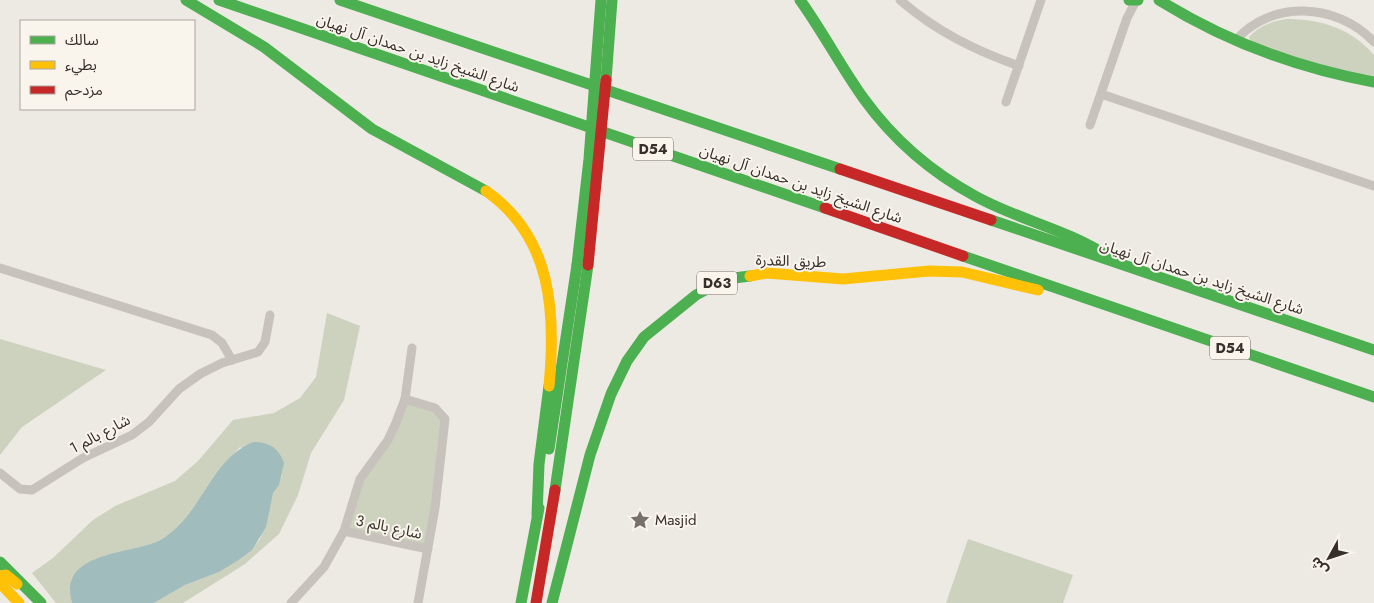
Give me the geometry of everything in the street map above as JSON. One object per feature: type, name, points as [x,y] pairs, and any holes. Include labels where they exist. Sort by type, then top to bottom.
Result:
[{"type":"main road","points":[[186,0],[254,40],[331,101],[386,138],[493,196],[511,212],[526,230],[536,250],[545,278],[552,328],[551,361],[538,470],[537,515]]},
{"type":"main road","name":"شارع الشيخ زايد بن حمدان آل نهيان","points":[[219,0],[1374,397]]},
{"type":"main road","name":"شارع الشيخ زايد بن حمدان آل نهيان","points":[[340,0],[1374,350]]},
{"type":"main road","points":[[536,603],[564,433],[583,265],[601,0]]},
{"type":"main road","points":[[521,603],[583,265],[601,148],[612,0]]},
{"type":"main road","points":[[800,0],[873,112],[918,158],[940,175],[976,197],[1016,216],[1083,240],[1120,265]]},
{"type":"main road","points":[[1135,0],[1161,1],[1236,40],[1297,64],[1374,82]]},
{"type":"main road","name":"طريق القدرة","points":[[552,603],[574,514],[611,394],[628,361],[644,337],[671,314],[706,289],[726,279],[767,272],[858,279],[929,271],[973,274],[1054,295],[1087,298]]},
{"type":"main road","points":[[0,562],[19,578],[41,603]]},
{"type":"main road","points":[[0,576],[8,577],[37,603]]},
{"type":"main road","points":[[0,583],[20,603]]},
{"type":"street","points":[[900,0],[920,17],[950,36],[981,52],[1019,66]]},
{"type":"street","points":[[1006,102],[1042,0]]},
{"type":"street","points":[[1090,125],[1135,0]]},
{"type":"street","points":[[1236,40],[1247,25],[1264,14],[1297,8],[1334,14],[1356,26],[1374,42]]},
{"type":"street","points":[[1101,94],[1374,186]]},
{"type":"street","points":[[0,268],[206,333],[222,343],[232,360]]},
{"type":"street","name":"شارع بالم 1","points":[[0,474],[20,489],[38,489],[76,462],[132,435],[149,422],[189,381],[210,368],[252,355],[262,347],[270,315]]},
{"type":"street","points":[[291,603],[319,573],[344,531],[356,488],[365,471],[388,440],[404,399],[412,348]]},
{"type":"street","points":[[404,399],[438,409],[445,419],[428,549],[418,603]]},
{"type":"street","name":"شارع بالم 3","points":[[344,531],[428,549]]},
{"type":"green space","points":[[1286,19],[1323,23],[1355,38],[1374,55],[1374,81],[1252,45],[1249,37],[1257,30],[1271,23]]},
{"type":"green space","points":[[327,313],[360,326],[344,400],[311,453],[298,495],[279,534],[245,564],[183,603],[154,603],[185,585],[219,572],[251,550],[260,539],[273,493],[282,475],[240,447],[218,472],[185,521],[172,533],[147,547],[71,599],[72,603],[56,603],[32,573],[53,558],[93,520],[115,506],[175,481],[198,461],[233,420],[274,413],[300,398],[316,377]]},
{"type":"green space","points":[[0,339],[106,370],[22,427],[0,455]]},
{"type":"green space","points":[[404,402],[434,410],[443,420],[426,545],[346,527],[355,497]]},
{"type":"green space","points":[[968,539],[1073,575],[1063,603],[946,603]]},
{"type":"water","points":[[253,442],[264,443],[273,447],[279,453],[284,463],[279,485],[273,493],[266,527],[252,550],[219,572],[185,585],[154,603],[72,603],[70,586],[76,573],[86,564],[100,557],[148,545],[160,540],[174,530],[186,518],[226,462],[238,450]]},
{"type":"traffic: fast","points":[[186,0],[264,47],[372,129],[486,191]]},
{"type":"traffic: fast","points":[[219,0],[825,208]]},
{"type":"traffic: fast","points":[[340,0],[840,169]]},
{"type":"traffic: fast","points":[[577,265],[589,159],[601,0]]},
{"type":"traffic: fast","points":[[606,80],[612,0]]},
{"type":"traffic: fast","points":[[800,0],[875,114],[900,141],[928,165],[975,196],[1008,212],[1076,239],[1109,257]]},
{"type":"traffic: fast","points":[[1129,0],[1138,0]]},
{"type":"traffic: fast","points":[[1159,0],[1210,28],[1262,51],[1317,69],[1374,82]]},
{"type":"traffic: fast","points":[[991,220],[1374,350]]},
{"type":"traffic: fast","points":[[963,256],[1374,397]]},
{"type":"traffic: fast","points":[[549,449],[577,265]]},
{"type":"traffic: fast","points":[[555,490],[588,265]]},
{"type":"traffic: fast","points":[[552,603],[590,455],[611,394],[627,361],[644,337],[696,295],[726,279],[750,276]]},
{"type":"traffic: fast","points":[[537,515],[539,464],[549,386]]},
{"type":"traffic: fast","points":[[521,603],[539,508]]},
{"type":"traffic: fast","points":[[0,562],[41,603]]},
{"type":"traffic: slow","points":[[486,191],[508,210],[525,230],[537,253],[545,278],[550,304],[551,358],[549,386]]},
{"type":"traffic: slow","points":[[750,276],[767,273],[843,279],[929,271],[962,272],[1038,290]]},
{"type":"traffic: slow","points":[[0,576],[6,575],[17,584]]},
{"type":"traffic: slow","points":[[0,583],[19,603]]},
{"type":"traffic: jam","points":[[588,265],[606,80]]},
{"type":"traffic: jam","points":[[840,169],[991,220]]},
{"type":"traffic: jam","points":[[825,208],[963,256]]},
{"type":"traffic: jam","points":[[536,603],[555,490]]},
{"type":"place","name":"Masjid","points":[[640,520]]}]
